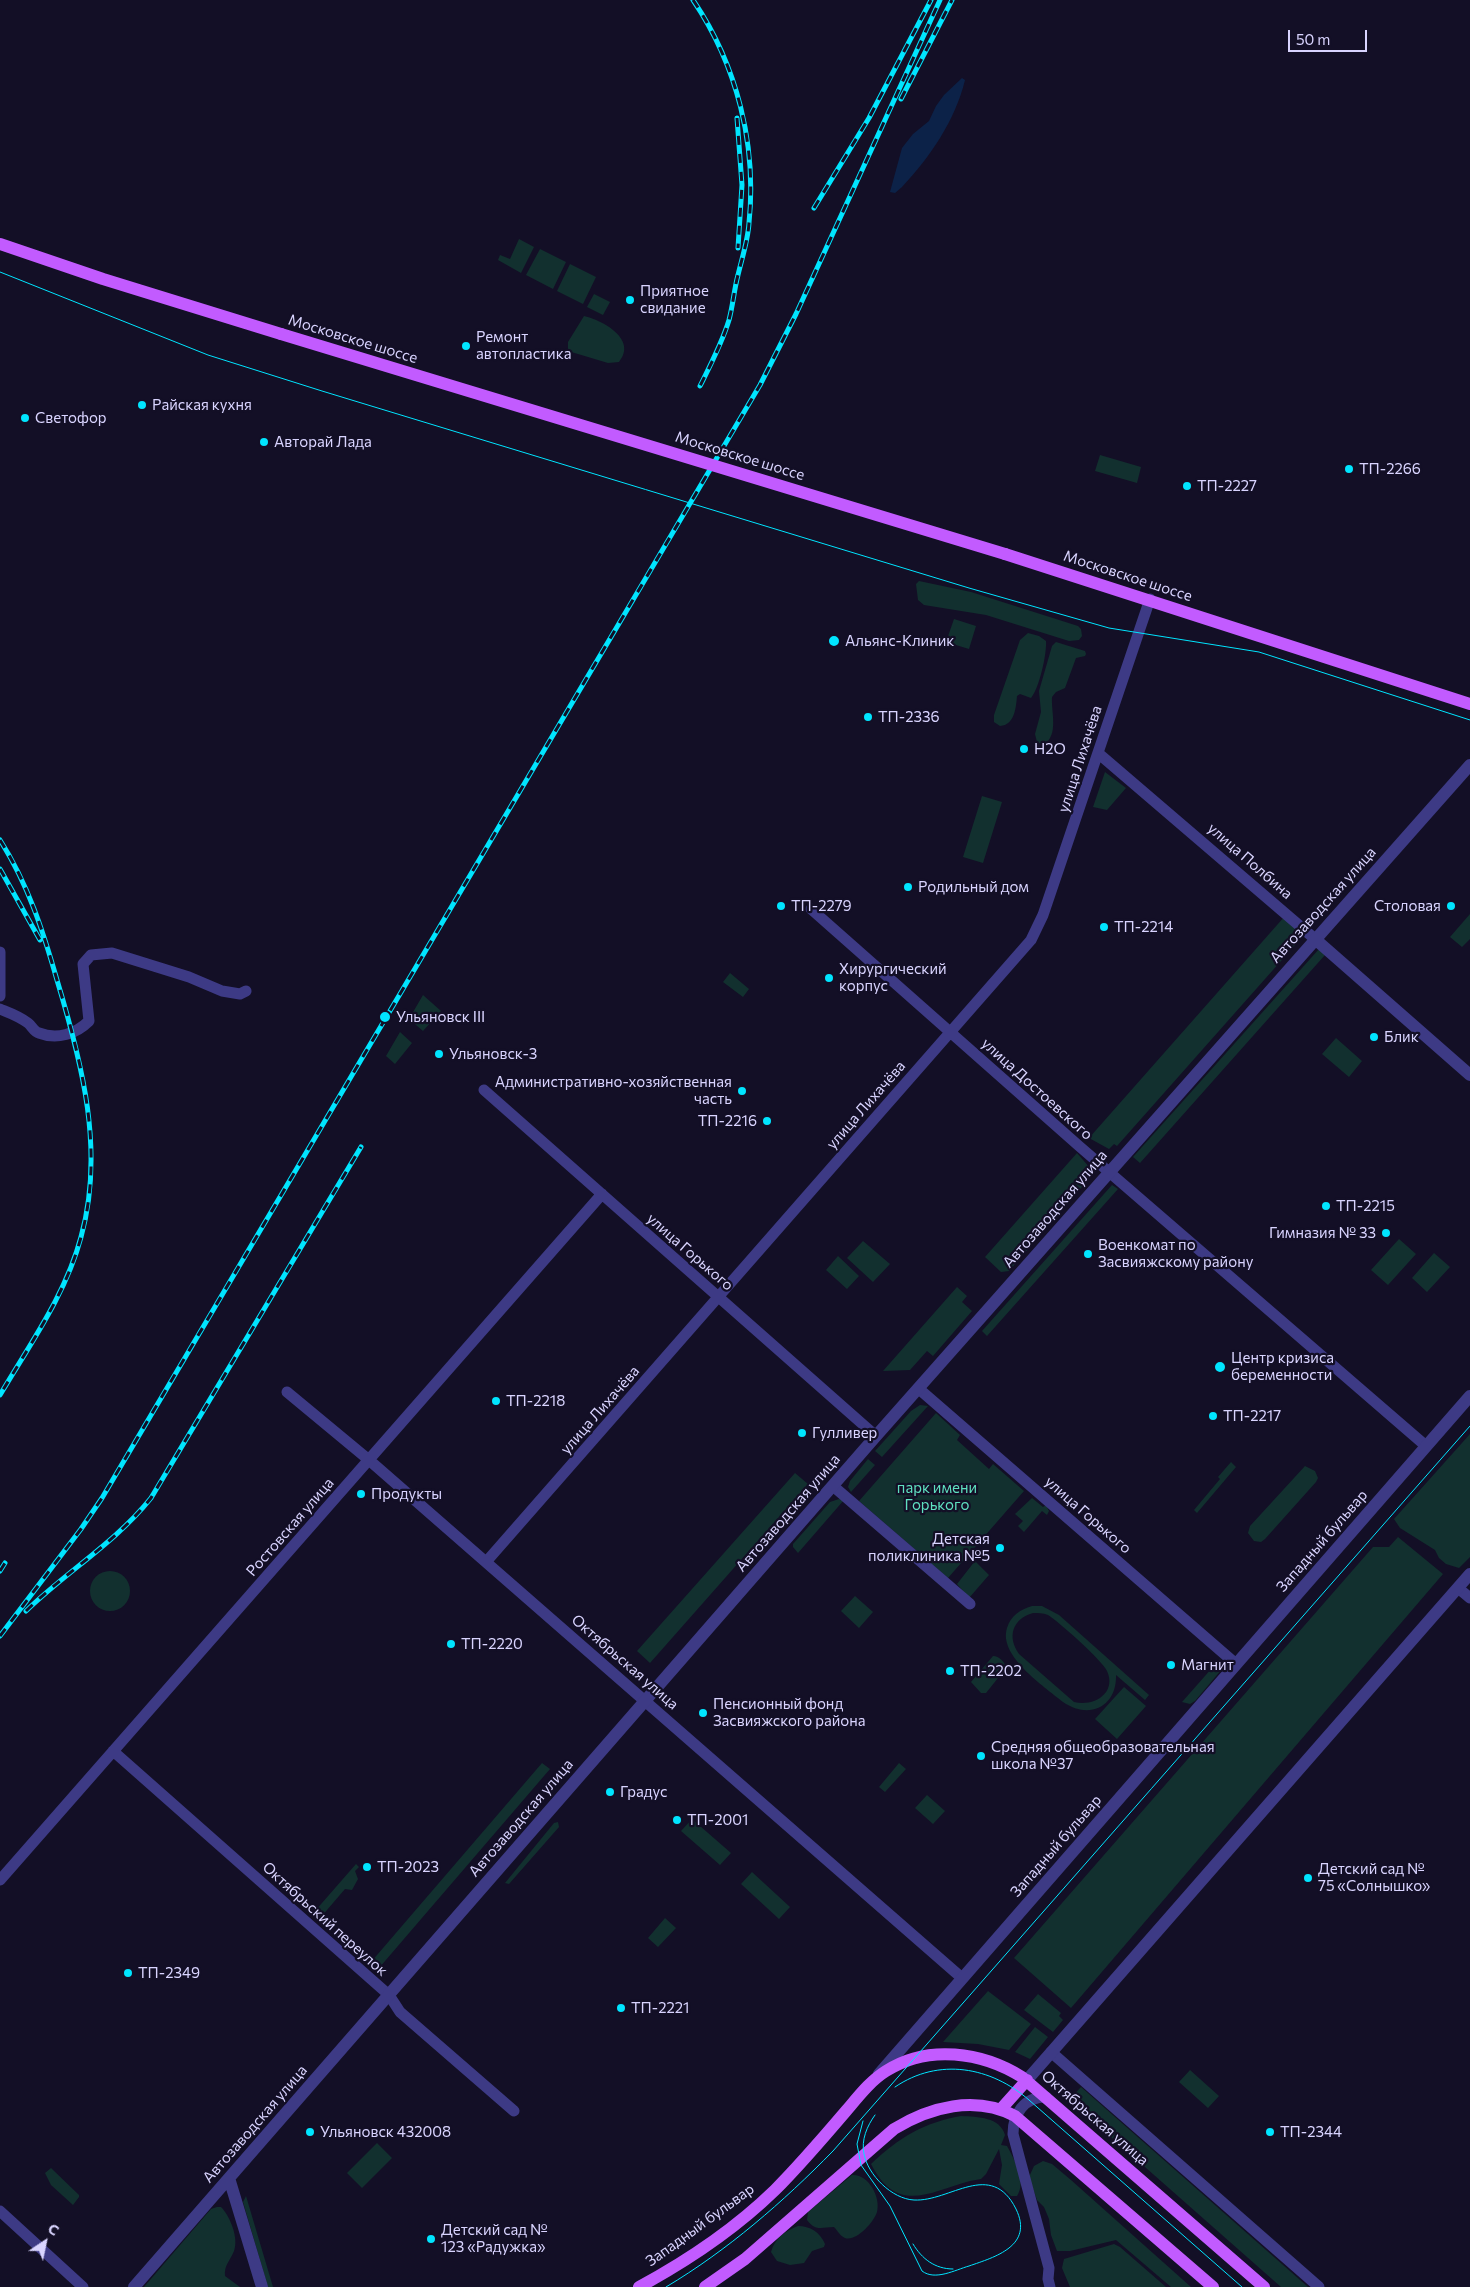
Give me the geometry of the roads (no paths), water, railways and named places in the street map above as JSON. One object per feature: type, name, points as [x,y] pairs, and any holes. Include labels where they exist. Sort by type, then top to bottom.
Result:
[{"type":"main road","name":"Московское шоссе","points":[[0,244],[103,279],[281,334],[1150,599],[1470,704]]},
{"type":"main road","name":"Октябрьская улица","points":[[876,2078],[894,2066],[916,2058],[955,2054],[996,2062],[1027,2080],[1264,2287]]},
{"type":"main road","name":"Западный бульвар","points":[[639,2287],[713,2240],[767,2197],[876,2078]]},
{"type":"main road","points":[[1001,2109],[1027,2080]]},
{"type":"main road","points":[[705,2287],[745,2259],[894,2129],[915,2116],[940,2109],[976,2104],[1001,2109],[1015,2116],[1213,2287]]},
{"type":"street","name":"улица Лихачёва","points":[[486,1562],[1031,940],[1040,924],[1150,599]]},
{"type":"street","name":"улица Полбина","points":[[1098,753],[1470,1075]]},
{"type":"street","name":"Автозаводская улица","points":[[134,2287],[876,1436],[1470,764]]},
{"type":"street","name":"улица Достоевского","points":[[811,909],[1108,1172],[1426,1446]]},
{"type":"street","points":[[0,952],[0,996]]},
{"type":"street","points":[[0,1009],[16,1015],[29,1024],[37,1033],[61,1037],[89,1021],[83,964],[91,955],[112,953],[188,977],[222,991],[240,994],[246,991]]},
{"type":"street","name":"улица Горького","points":[[484,1090],[876,1436]]},
{"type":"street","name":"Ростовская улица","points":[[0,1880],[602,1194]]},
{"type":"street","name":"улица Горького","points":[[919,1389],[1236,1664]]},
{"type":"street","name":"Октябрьская улица","points":[[288,1392],[369,1460],[962,1978]]},
{"type":"street","name":"Западный бульвар","points":[[876,2078],[1470,1396]]},
{"type":"street","points":[[833,1486],[970,1604]]},
{"type":"street","points":[[1027,2080],[1470,1574]]},
{"type":"street","points":[[1458,1588],[1470,1598]]},
{"type":"street","name":"Октябрьский переулок","points":[[113,1751],[389,1995],[400,2012],[514,2111]]},
{"type":"street","points":[[1051,2052],[1319,2287]]},
{"type":"street","points":[[1015,2116],[1029,2100],[1046,2097]]},
{"type":"street","points":[[1011,2098],[1015,2116],[1013,2134],[1049,2268],[1048,2279],[1050,2287]]},
{"type":"street","points":[[229,2178],[262,2287]]},
{"type":"street","points":[[0,2211],[83,2287]]},
{"type":"water","points":[[962,78],[965,80],[955,110],[932,151],[902,187],[895,193],[890,192],[902,148],[913,134],[929,121],[944,95]]},
{"type":"tram line","points":[[0,272],[208,355],[322,391],[969,588],[1109,628],[1259,652],[1470,720]]},
{"type":"tram line","points":[[666,2287],[733,2241],[775,2207],[833,2151],[1470,1426]]},
{"type":"tram line","points":[[895,2087],[929,2072],[947,2069],[982,2073],[1014,2089],[1029,2100],[1242,2287]]},
{"type":"tram line","points":[[863,2121],[857,2144],[861,2165],[890,2206],[922,2271],[933,2275],[951,2272],[1000,2254],[1016,2241],[1020,2232],[1020,2222],[1016,2209],[1006,2194],[995,2187],[969,2186],[928,2199],[914,2200],[897,2195],[882,2184],[870,2170],[863,2149],[865,2133],[875,2115]]},
{"type":"tram line","points":[[913,2244],[925,2259],[940,2267],[953,2269]]},
{"type":"railway","points":[[693,0],[721,51],[732,79],[746,135],[750,164],[751,194],[747,236],[729,320],[720,345],[700,386]]},
{"type":"railway","points":[[814,208],[869,118],[931,0]]},
{"type":"railway","points":[[0,1636],[81,1529],[102,1498],[760,385],[796,314],[940,0]]},
{"type":"railway","points":[[901,99],[952,0]]},
{"type":"railway","points":[[737,118],[742,185],[738,248]]},
{"type":"railway","points":[[0,840],[27,891],[46,944],[75,1043],[82,1075],[91,1140],[88,1205],[74,1258],[57,1299],[0,1395]]},
{"type":"railway","points":[[0,869],[40,940]]},
{"type":"railway","points":[[26,1611],[122,1529],[151,1498],[361,1147]]},
{"type":"railway","points":[[0,1571],[5,1563]]},
{"type":"place","name":"Приятное свидание","points":[[630,300]]},
{"type":"place","name":"Ремонт автопластика","points":[[466,346]]},
{"type":"place","name":"Райская кухня","points":[[142,405]]},
{"type":"place","name":"Светофор","points":[[25,418]]},
{"type":"place","name":"Авторай Лада","points":[[264,442]]},
{"type":"place","name":"ТП-2266","points":[[1349,469]]},
{"type":"place","name":"ТП-2227","points":[[1187,486]]},
{"type":"place","name":"Альянс-Клиник","points":[[834,641]]},
{"type":"place","name":"ТП-2336","points":[[868,717]]},
{"type":"place","name":"H2O","points":[[1024,749]]},
{"type":"place","name":"Родильный дом","points":[[908,887]]},
{"type":"place","name":"ТП-2279","points":[[781,906]]},
{"type":"place","name":"Столовая","points":[[1451,906]]},
{"type":"place","name":"ТП-2214","points":[[1104,927]]},
{"type":"place","name":"Хирургический корпус","points":[[829,978]]},
{"type":"place","name":"Ульяновск III","points":[[385,1017]]},
{"type":"place","name":"Блик","points":[[1374,1037]]},
{"type":"place","name":"Ульяновск-3","points":[[439,1054]]},
{"type":"place","name":"Административно-хозяйственная часть","points":[[742,1091]]},
{"type":"place","name":"ТП-2216","points":[[767,1121]]},
{"type":"place","name":"ТП-2215","points":[[1326,1206]]},
{"type":"place","name":"Гимназия № 33","points":[[1386,1233]]},
{"type":"place","name":"Военкомат по Засвияжскому району","points":[[1088,1254]]},
{"type":"place","name":"Центр кризиса беременности","points":[[1220,1367]]},
{"type":"place","name":"ТП-2218","points":[[496,1401]]},
{"type":"place","name":"ТП-2217","points":[[1213,1416]]},
{"type":"place","name":"Гулливер","points":[[802,1433]]},
{"type":"place","name":"Продукты","points":[[361,1494]]},
{"type":"place","name":"Детская поликлиника №5","points":[[1000,1548]]},
{"type":"place","name":"ТП-2220","points":[[451,1644]]},
{"type":"place","name":"Магнит","points":[[1171,1665]]},
{"type":"place","name":"ТП-2202","points":[[950,1671]]},
{"type":"place","name":"Пенсионный фонд Засвияжского района","points":[[703,1713]]},
{"type":"place","name":"Средняя общеобразовательная школа №37","points":[[981,1756]]},
{"type":"place","name":"Градус","points":[[610,1792]]},
{"type":"place","name":"ТП-2001","points":[[677,1820]]},
{"type":"place","name":"ТП-2023","points":[[367,1867]]},
{"type":"place","name":"Детский сад № 75 «Солнышко»","points":[[1308,1878]]},
{"type":"place","name":"ТП-2349","points":[[128,1973]]},
{"type":"place","name":"ТП-2221","points":[[621,2008]]},
{"type":"place","name":"Ульяновск 432008","points":[[310,2132]]},
{"type":"place","name":"ТП-2344","points":[[1270,2132]]},
{"type":"place","name":"Детский сад № 123 «Радужка»","points":[[431,2239]]},
{"type":"park label","name":"парк имени Горького","points":[[937,1496]]}]
